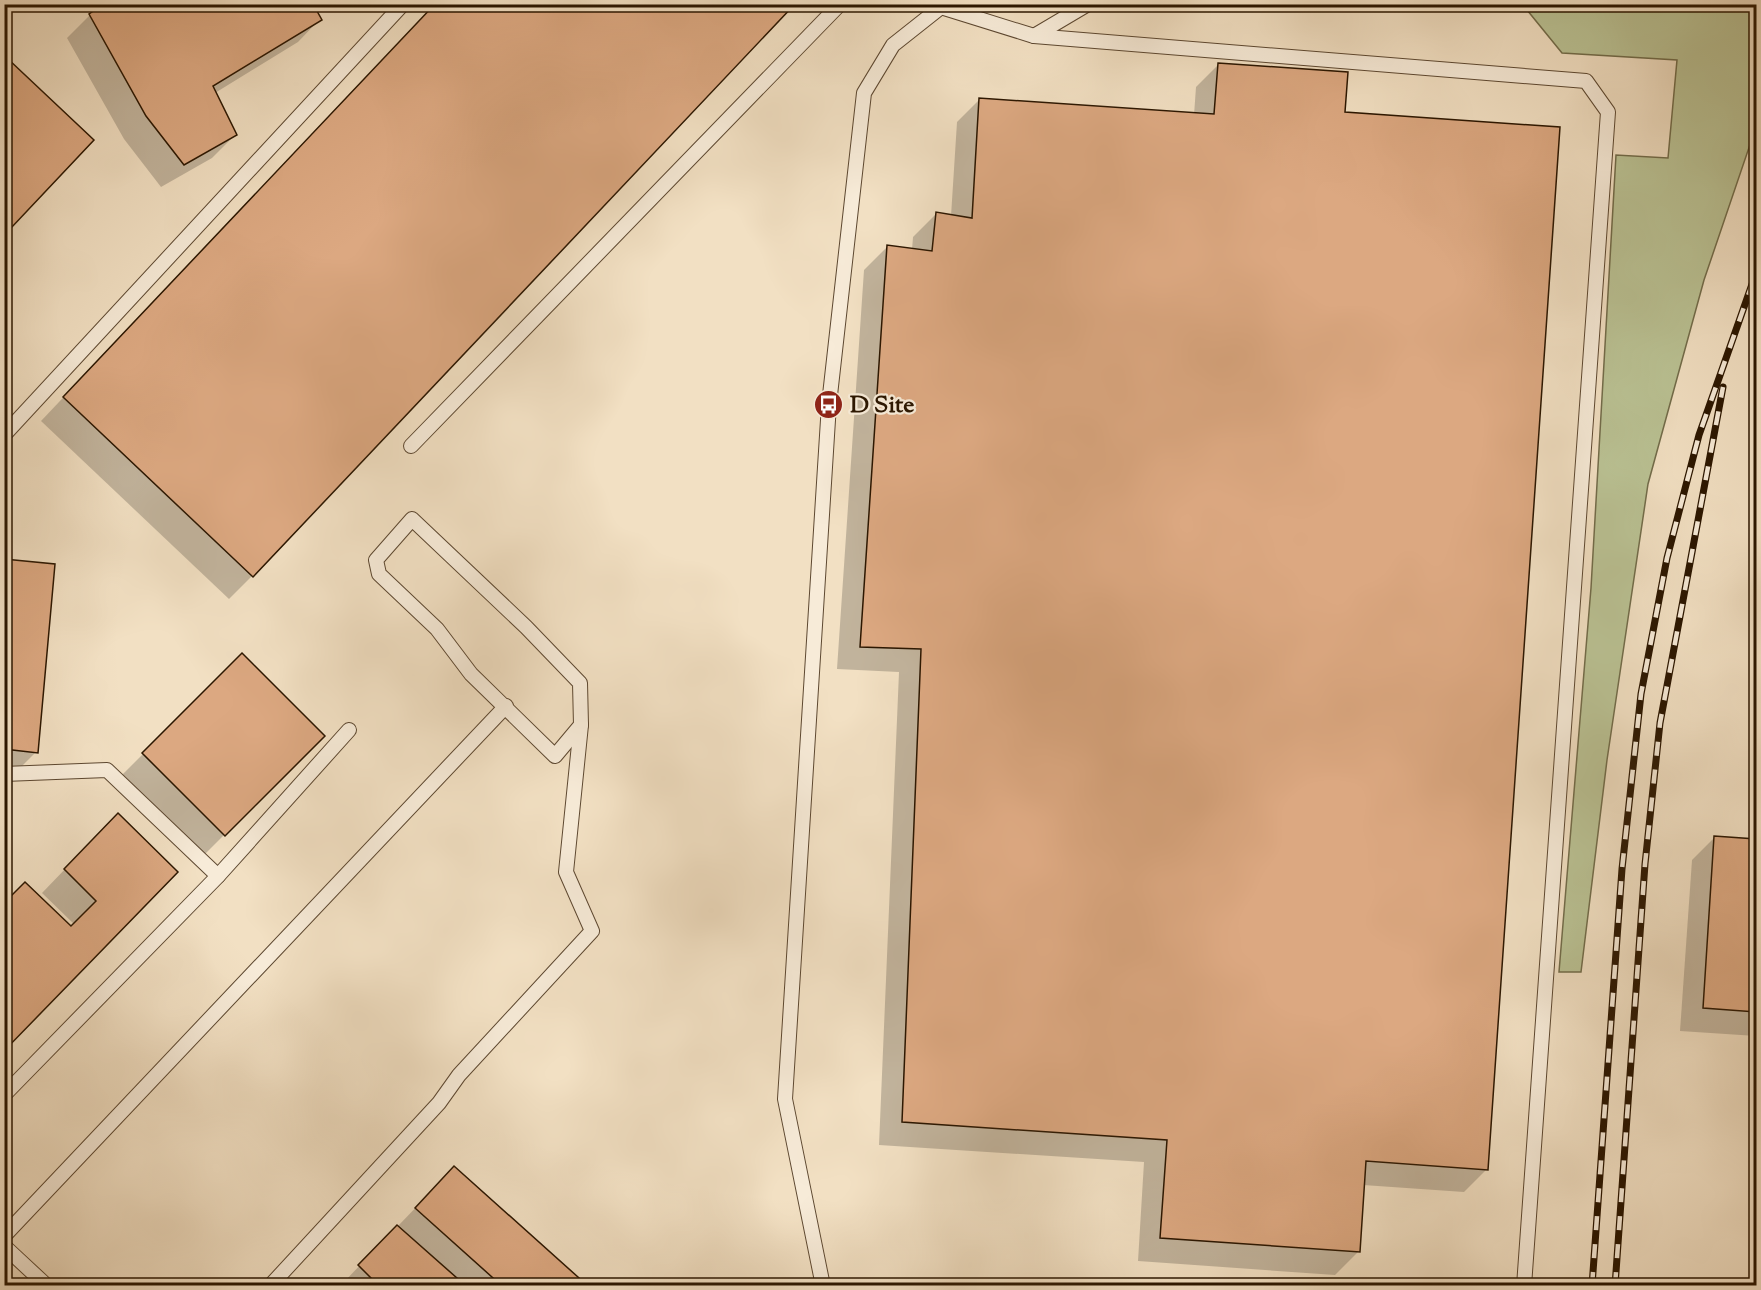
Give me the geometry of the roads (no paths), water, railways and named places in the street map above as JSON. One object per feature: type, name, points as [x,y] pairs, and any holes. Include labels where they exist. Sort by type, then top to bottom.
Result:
[{"type":"lane","points":[[4,435],[403,4]]},
{"type":"lane","points":[[411,446],[840,4]]},
{"type":"lane","points":[[1034,36],[1088,4]]},
{"type":"lane","points":[[823,1286],[785,1099],[829,404],[864,93],[893,45],[939,6],[1034,36],[1586,81],[1608,112],[1524,1286]]},
{"type":"lane","points":[[270,1286],[439,1103],[459,1075],[592,931],[566,872],[581,725],[580,683],[412,519],[376,560],[379,574],[437,629],[471,674],[555,756],[581,725]]},
{"type":"lane","points":[[4,1236],[506,706]]},
{"type":"lane","points":[[4,1095],[218,876],[349,730]]},
{"type":"lane","points":[[4,774],[107,770],[218,876]]},
{"type":"lane","points":[[4,1246],[47,1286]]},
{"type":"railway","points":[[1592,1286],[1622,869],[1641,694],[1667,558],[1699,435],[1756,273]]},
{"type":"railway","points":[[1615,1286],[1645,864],[1660,723],[1723,387]]},
{"type":"place","name":"D Site","points":[[829,404]]}]
